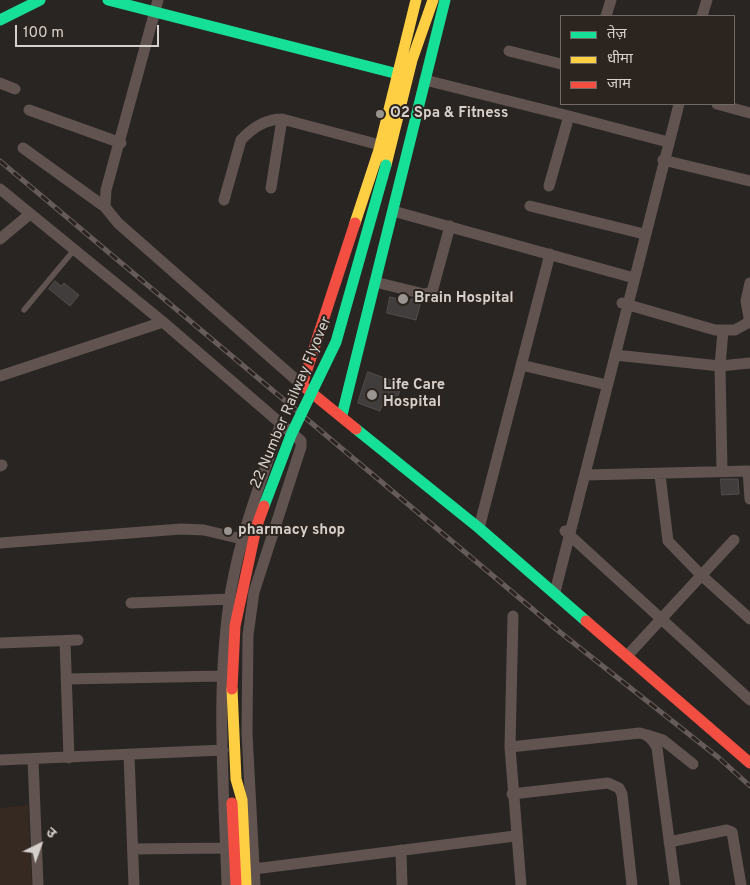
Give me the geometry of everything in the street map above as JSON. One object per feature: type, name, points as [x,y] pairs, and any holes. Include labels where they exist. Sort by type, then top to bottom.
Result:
[{"type":"street","points":[[0,20],[40,0]]},
{"type":"street","points":[[108,0],[156,5],[398,74]]},
{"type":"street","points":[[302,385],[380,145],[416,0]]},
{"type":"street","name":"22 Number Railway Flyover","points":[[426,15],[427,0]]},
{"type":"street","name":"22 Number Railway Flyover","points":[[246,885],[242,800],[236,779],[232,689],[235,626],[256,528],[291,435],[336,342],[426,15],[433,0]]},
{"type":"street","points":[[342,415],[445,0]]},
{"type":"street","points":[[606,15],[611,0]]},
{"type":"street","points":[[696,15],[700,0]]},
{"type":"street","points":[[702,15],[707,0]]},
{"type":"street","points":[[105,207],[106,190],[121,143],[156,5]]},
{"type":"street","points":[[509,51],[560,64]]},
{"type":"street","points":[[425,80],[665,141]]},
{"type":"street","points":[[0,83],[15,89]]},
{"type":"street","points":[[632,277],[640,233],[665,141],[672,105]]},
{"type":"street","points":[[553,591],[604,384],[663,160],[665,141],[679,105]]},
{"type":"street","points":[[721,105],[750,113]]},
{"type":"street","points":[[29,110],[121,143]]},
{"type":"street","points":[[549,186],[569,116]]},
{"type":"street","points":[[224,200],[241,140],[262,123],[271,119],[282,119],[380,145]]},
{"type":"street","points":[[271,188],[282,119]]},
{"type":"street","points":[[23,148],[105,207],[118,223],[302,385],[342,415],[479,528],[750,763]]},
{"type":"street","points":[[663,160],[750,181]]},
{"type":"street","points":[[0,189],[163,322],[298,436],[301,447],[254,592],[248,635],[247,733],[255,885]]},
{"type":"street","points":[[530,206],[640,233]]},
{"type":"street","points":[[393,211],[632,277]]},
{"type":"street","points":[[0,239],[30,214]]},
{"type":"street","points":[[375,282],[424,294],[432,292],[450,226]]},
{"type":"street","points":[[479,528],[550,254]]},
{"type":"street","points":[[625,304],[723,331],[735,330],[750,323],[746,301],[750,283]]},
{"type":"street","points":[[567,533],[584,475],[604,384],[614,355],[625,304]]},
{"type":"street","points":[[0,376],[163,322]]},
{"type":"street","points":[[722,471],[720,366],[723,331]]},
{"type":"street","points":[[614,355],[720,366],[750,363]]},
{"type":"street","points":[[521,365],[604,384]]},
{"type":"street","points":[[227,885],[221,705],[230,599],[242,539],[281,423]]},
{"type":"street","points":[[584,475],[749,472],[750,499]]},
{"type":"street","points":[[660,475],[666,535],[673,547],[750,619]]},
{"type":"street","points":[[0,543],[181,529],[204,530],[242,539]]},
{"type":"street","points":[[567,533],[750,700]]},
{"type":"street","points":[[626,656],[734,540]]},
{"type":"street","points":[[131,603],[230,599]]},
{"type":"street","points":[[513,616],[510,747],[515,836],[521,885]]},
{"type":"street","points":[[0,643],[78,640]]},
{"type":"street","points":[[65,641],[69,758]]},
{"type":"street","points":[[66,679],[223,676]]},
{"type":"street","points":[[510,747],[640,733],[663,740],[693,764]]},
{"type":"street","points":[[646,734],[654,741],[657,748],[674,885]]},
{"type":"street","points":[[0,760],[223,750]]},
{"type":"street","points":[[129,755],[134,885]]},
{"type":"street","points":[[33,759],[38,885]]},
{"type":"street","name":"22 Number Railway Flyover","points":[[236,779],[232,797],[236,885]]},
{"type":"street","points":[[512,794],[608,783],[619,788],[622,794],[632,885]]},
{"type":"street","points":[[669,842],[727,830],[732,832],[741,885]]},
{"type":"street","points":[[254,868],[515,836]]},
{"type":"street","points":[[133,850],[226,848]]},
{"type":"street","points":[[402,850],[402,885]]},
{"type":"lane","points":[[24,310],[74,250]]},
{"type":"shaded area","points":[[28,805],[32,885],[0,885],[0,808]]},
{"type":"building","points":[[55,281],[61,286],[64,283],[79,295],[70,306],[49,289]]},
{"type":"building","points":[[390,297],[410,302],[411,299],[421,301],[416,320],[387,313]]},
{"type":"building","points":[[368,372],[402,384],[396,402],[385,398],[380,411],[358,403]]},
{"type":"building","points":[[721,479],[738,479],[739,494],[722,495]]},
{"type":"railway","points":[[0,161],[561,633],[719,758],[750,786]]},
{"type":"traffic: fast","points":[[0,20],[40,0]]},
{"type":"traffic: fast","points":[[108,0],[398,74]]},
{"type":"traffic: fast","points":[[342,415],[445,0]]},
{"type":"traffic: fast","points":[[264,506],[291,435],[336,342],[386,165]]},
{"type":"traffic: fast","points":[[356,429],[479,528],[586,621]]},
{"type":"traffic: slow","points":[[355,223],[379,150],[416,0]]},
{"type":"traffic: slow","points":[[386,165],[412,60],[433,0]]},
{"type":"traffic: slow","points":[[232,689],[236,779],[242,800],[246,885]]},
{"type":"traffic: jam","points":[[355,223],[302,385],[356,429]]},
{"type":"traffic: jam","points":[[232,689],[235,626],[256,528],[264,506]]},
{"type":"traffic: jam","points":[[586,621],[750,763]]},
{"type":"traffic: jam","points":[[232,803],[236,885]]},
{"type":"place","name":"O2 Spa & Fitness","points":[[380,114]]},
{"type":"place","name":"Brain Hospital","points":[[403,299]]},
{"type":"place","name":"Life Care Hospital","points":[[372,395]]},
{"type":"place","name":"pharmacy shop","points":[[228,531]]}]
